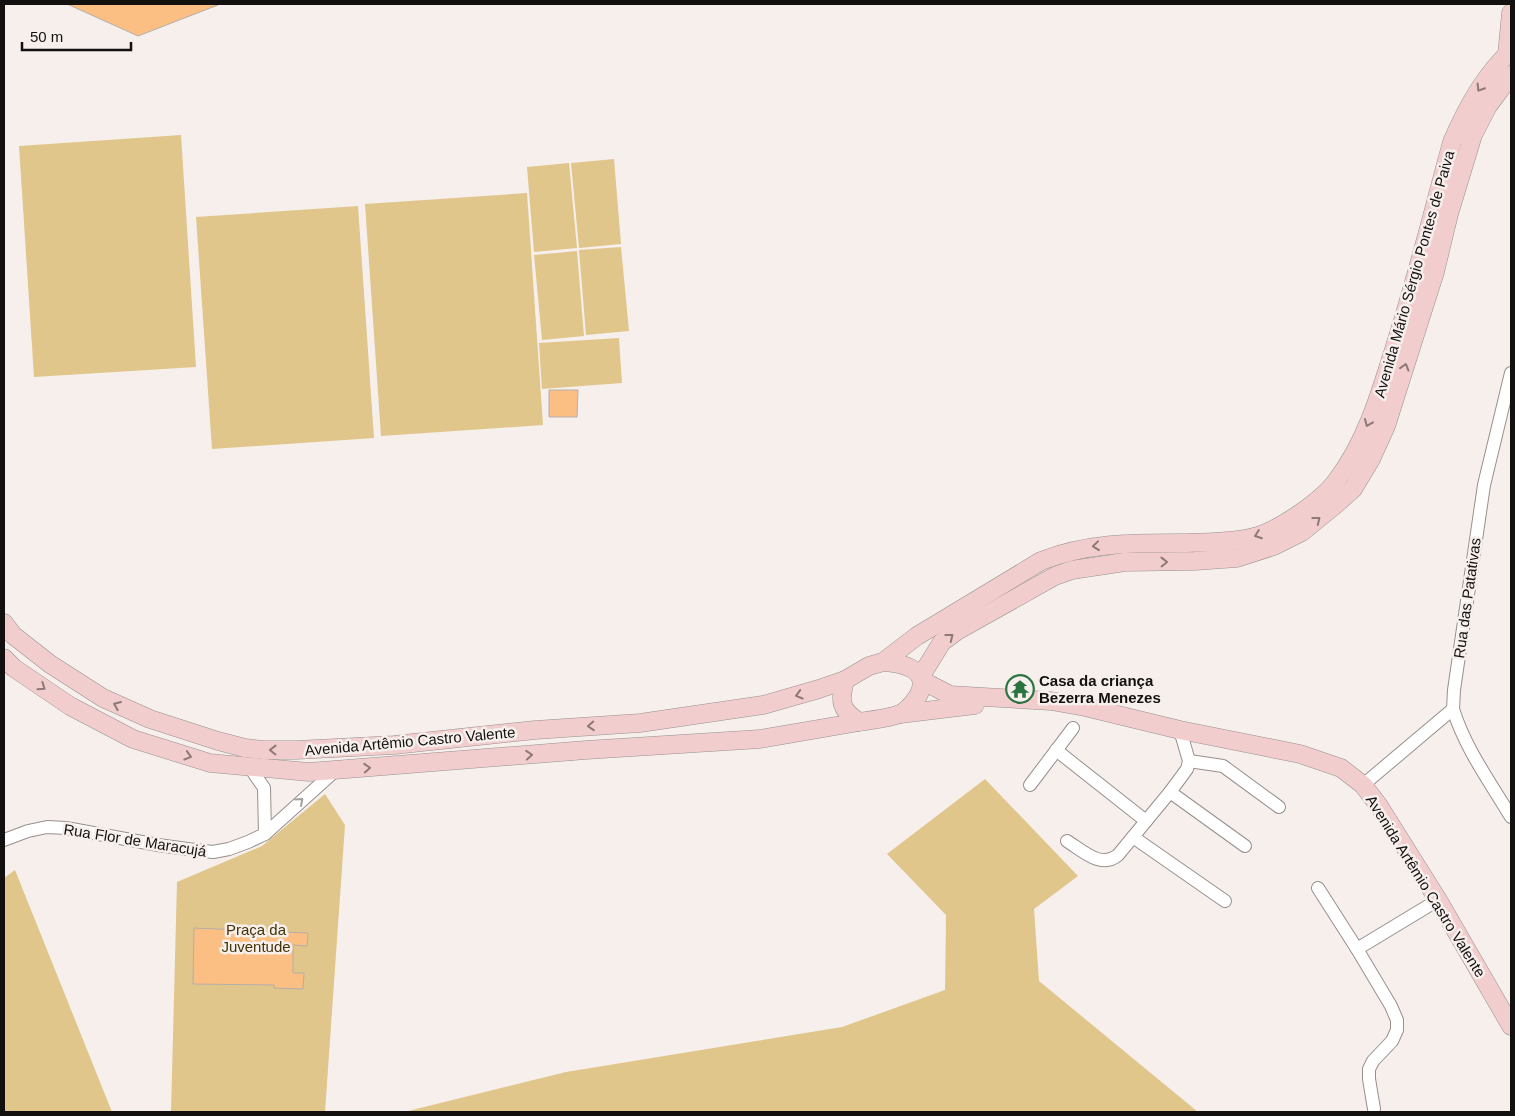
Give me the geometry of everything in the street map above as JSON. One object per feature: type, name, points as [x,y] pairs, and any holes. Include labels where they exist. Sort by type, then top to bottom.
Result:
[{"type":"main road","points":[[1509,52],[1511,13]]},
{"type":"main road","name":"Avenida Mário Sérgio Pontes de Paiva","points":[[883,662],[917,636],[1023,571],[1058,554],[1089,546],[1229,542],[1256,537],[1306,510],[1336,482],[1357,449],[1378,400],[1412,290],[1456,134],[1482,84],[1509,52]]},
{"type":"main road","name":"Avenida Mário Sérgio Pontes de Paiva","points":[[922,678],[942,642],[957,631],[1055,576],[1084,567],[1125,562],[1237,558],[1274,546],[1302,532],[1353,489],[1371,459],[1386,426],[1435,272],[1449,214],[1473,135],[1488,106],[1511,75]]},
{"type":"main road","name":"Avenida Artêmio Castro Valente","points":[[4,623],[13,635],[50,664],[103,698],[150,718],[218,741],[264,750],[394,745],[462,737],[640,723],[763,706],[845,680]]},
{"type":"main road","points":[[4,658],[14,668],[70,706],[133,739],[210,763],[309,772],[760,739],[859,722],[900,714],[917,698],[922,688],[922,678],[899,664],[883,662],[870,666],[845,680],[841,696],[842,704],[849,715],[859,722]]},
{"type":"main road","name":"Avenida Artêmio Castro Valente","points":[[922,678],[950,695],[1051,701],[1085,707],[1180,730],[1300,754],[1341,768],[1363,785],[1379,806],[1438,900],[1511,1026]]},
{"type":"main road","name":"Avenida Artêmio Castro Valente","points":[[900,714],[1002,699]]},
{"type":"street","name":"Rua das Patativas","points":[[1453,709],[1454,690],[1484,485],[1511,373]]},
{"type":"street","points":[[1363,785],[1453,709],[1466,745],[1511,817]]},
{"type":"street","points":[[1030,786],[1073,728]]},
{"type":"street","points":[[1067,841],[1104,861],[1112,860],[1118,855],[1170,792],[1187,768],[1189,761],[1180,730]]},
{"type":"street","points":[[1056,750],[1146,821]]},
{"type":"street","points":[[1189,761],[1222,766],[1279,807]]},
{"type":"street","points":[[249,766],[264,788],[265,834]]},
{"type":"street","name":"Rua Flor de Maracujá","points":[[4,840],[28,831],[46,828],[66,828],[158,845],[213,852],[229,849],[265,834],[336,770]]},
{"type":"street","points":[[1170,792],[1246,846]]},
{"type":"street","points":[[1133,837],[1225,901]]},
{"type":"street","points":[[1318,888],[1357,949],[1391,1006],[1397,1020],[1397,1030],[1392,1041],[1372,1061],[1369,1069],[1374,1109]]},
{"type":"street","points":[[1357,949],[1438,900]]},
{"type":"green space","points":[[181,135],[196,367],[34,377],[19,146]]},
{"type":"green space","points":[[614,159],[621,244],[579,248],[571,163]]},
{"type":"green space","points":[[569,163],[577,248],[534,252],[527,167]]},
{"type":"green space","points":[[527,193],[543,425],[381,436],[365,204]]},
{"type":"green space","points":[[358,206],[374,438],[212,449],[196,217]]},
{"type":"green space","points":[[621,247],[629,331],[586,335],[579,250]]},
{"type":"green space","points":[[577,251],[584,336],[542,340],[534,255]]},
{"type":"green space","points":[[619,338],[622,383],[542,389],[539,343]]},
{"type":"green space","points":[[985,779],[1078,876],[1034,909],[1039,981],[1198,1112],[404,1112],[566,1072],[842,1027],[945,990],[946,915],[887,854]]},
{"type":"green space","name":"Praça da Juventude","points":[[325,794],[345,825],[325,1112],[171,1112],[177,882],[262,846]]},
{"type":"green space","points":[[15,870],[112,1112],[4,1112],[4,878]]},
{"type":"building","points":[[67,4],[218,4],[218,5],[138,36]]},
{"type":"building","points":[[549,390],[578,390],[577,417],[549,417]]},
{"type":"building","points":[[194,928],[308,933],[307,946],[293,945],[293,973],[304,973],[303,989],[274,988],[274,985],[193,984]]},
{"type":"place","name":"Casa da criança Bezerra Menezes","points":[[1020,689]]}]
